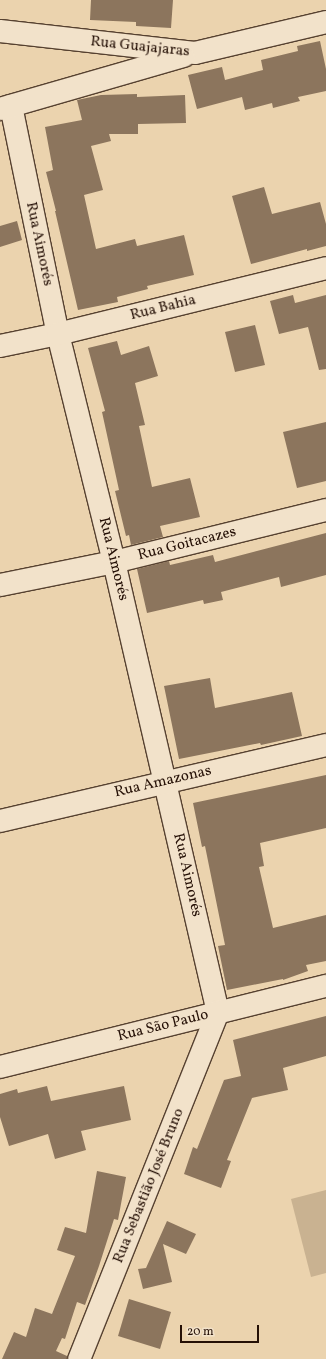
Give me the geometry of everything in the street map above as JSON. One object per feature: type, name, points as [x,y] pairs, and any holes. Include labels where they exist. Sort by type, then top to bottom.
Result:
[{"type":"street","name":"Rua Guajajaras","points":[[0,32],[195,53],[326,22]]},
{"type":"street","points":[[6,107],[195,53]]},
{"type":"street","name":"Rua Aimorés","points":[[6,107],[58,334],[114,562],[218,1012]]},
{"type":"street","name":"Rua Bahia","points":[[0,346],[58,334],[326,268]]},
{"type":"street","name":"Rua Goitacazes","points":[[0,585],[114,562],[326,510]]},
{"type":"street","name":"Rua Amazonas","points":[[0,821],[165,781],[326,745]]},
{"type":"street","name":"Rua São Paulo","points":[[0,1067],[326,986]]},
{"type":"street","name":"Rua Sebastião José Bruno","points":[[79,1359],[218,1012]]},
{"type":"shaded area","points":[[326,1190],[326,1273],[311,1277],[291,1199]]},
{"type":"building","points":[[91,0],[173,0],[171,28],[136,26],[136,22],[90,20]]},
{"type":"building","points":[[320,41],[326,69],[326,91],[298,97],[300,101],[273,108],[272,103],[245,110],[242,97],[197,109],[188,75],[222,67],[225,80],[263,70],[261,60],[298,51],[297,46]]},
{"type":"building","points":[[137,94],[137,97],[185,95],[186,123],[138,124],[138,134],[109,134],[111,141],[91,146],[103,190],[84,195],[96,249],[135,239],[137,246],[184,235],[194,275],[147,286],[148,289],[117,297],[118,302],[78,310],[46,172],[53,170],[45,127],[82,120],[77,100],[101,95]]},
{"type":"building","points":[[264,187],[272,214],[320,202],[326,224],[326,246],[307,251],[307,249],[251,264],[232,196]]},
{"type":"building","points":[[17,221],[22,240],[0,247],[0,226]]},
{"type":"building","points":[[293,295],[295,303],[326,295],[326,369],[319,370],[308,327],[279,334],[270,301]]},
{"type":"building","points":[[255,325],[265,365],[235,372],[225,332]]},
{"type":"building","points":[[117,341],[121,355],[149,346],[158,376],[135,383],[145,425],[139,426],[152,487],[190,478],[200,517],[160,526],[163,537],[131,545],[129,535],[126,536],[115,491],[119,490],[102,412],[105,411],[88,348]]},
{"type":"building","points":[[326,422],[326,481],[297,488],[283,432]]},
{"type":"building","points":[[326,533],[326,575],[281,587],[279,577],[221,592],[223,600],[204,604],[203,600],[147,613],[137,569],[169,561],[170,565],[213,555],[215,562]]},
{"type":"building","points":[[210,678],[215,708],[292,692],[302,736],[261,745],[260,743],[179,759],[164,686]]},
{"type":"building","points":[[326,775],[326,828],[260,843],[264,866],[259,867],[273,928],[326,915],[326,961],[306,965],[308,971],[283,980],[227,990],[218,946],[225,945],[205,846],[202,847],[193,803]]},
{"type":"building","points":[[326,1016],[326,1056],[283,1068],[288,1090],[252,1098],[227,1160],[231,1161],[221,1188],[184,1174],[193,1147],[197,1149],[224,1080],[241,1076],[233,1040]]},
{"type":"building","points":[[47,1086],[51,1101],[124,1086],[131,1120],[81,1131],[86,1150],[55,1159],[48,1134],[9,1146],[0,1117],[0,1094],[17,1089],[18,1093]]},
{"type":"building","points":[[97,1171],[126,1177],[118,1220],[114,1219],[85,1305],[77,1302],[65,1339],[62,1338],[56,1351],[67,1356],[67,1359],[2,1359],[14,1332],[26,1337],[35,1308],[52,1314],[75,1256],[57,1250],[65,1227],[86,1233]]},
{"type":"building","points":[[167,1221],[196,1234],[186,1254],[163,1244],[172,1282],[143,1289],[138,1269],[146,1268]]},
{"type":"building","points":[[129,1299],[171,1312],[160,1349],[118,1336]]}]
